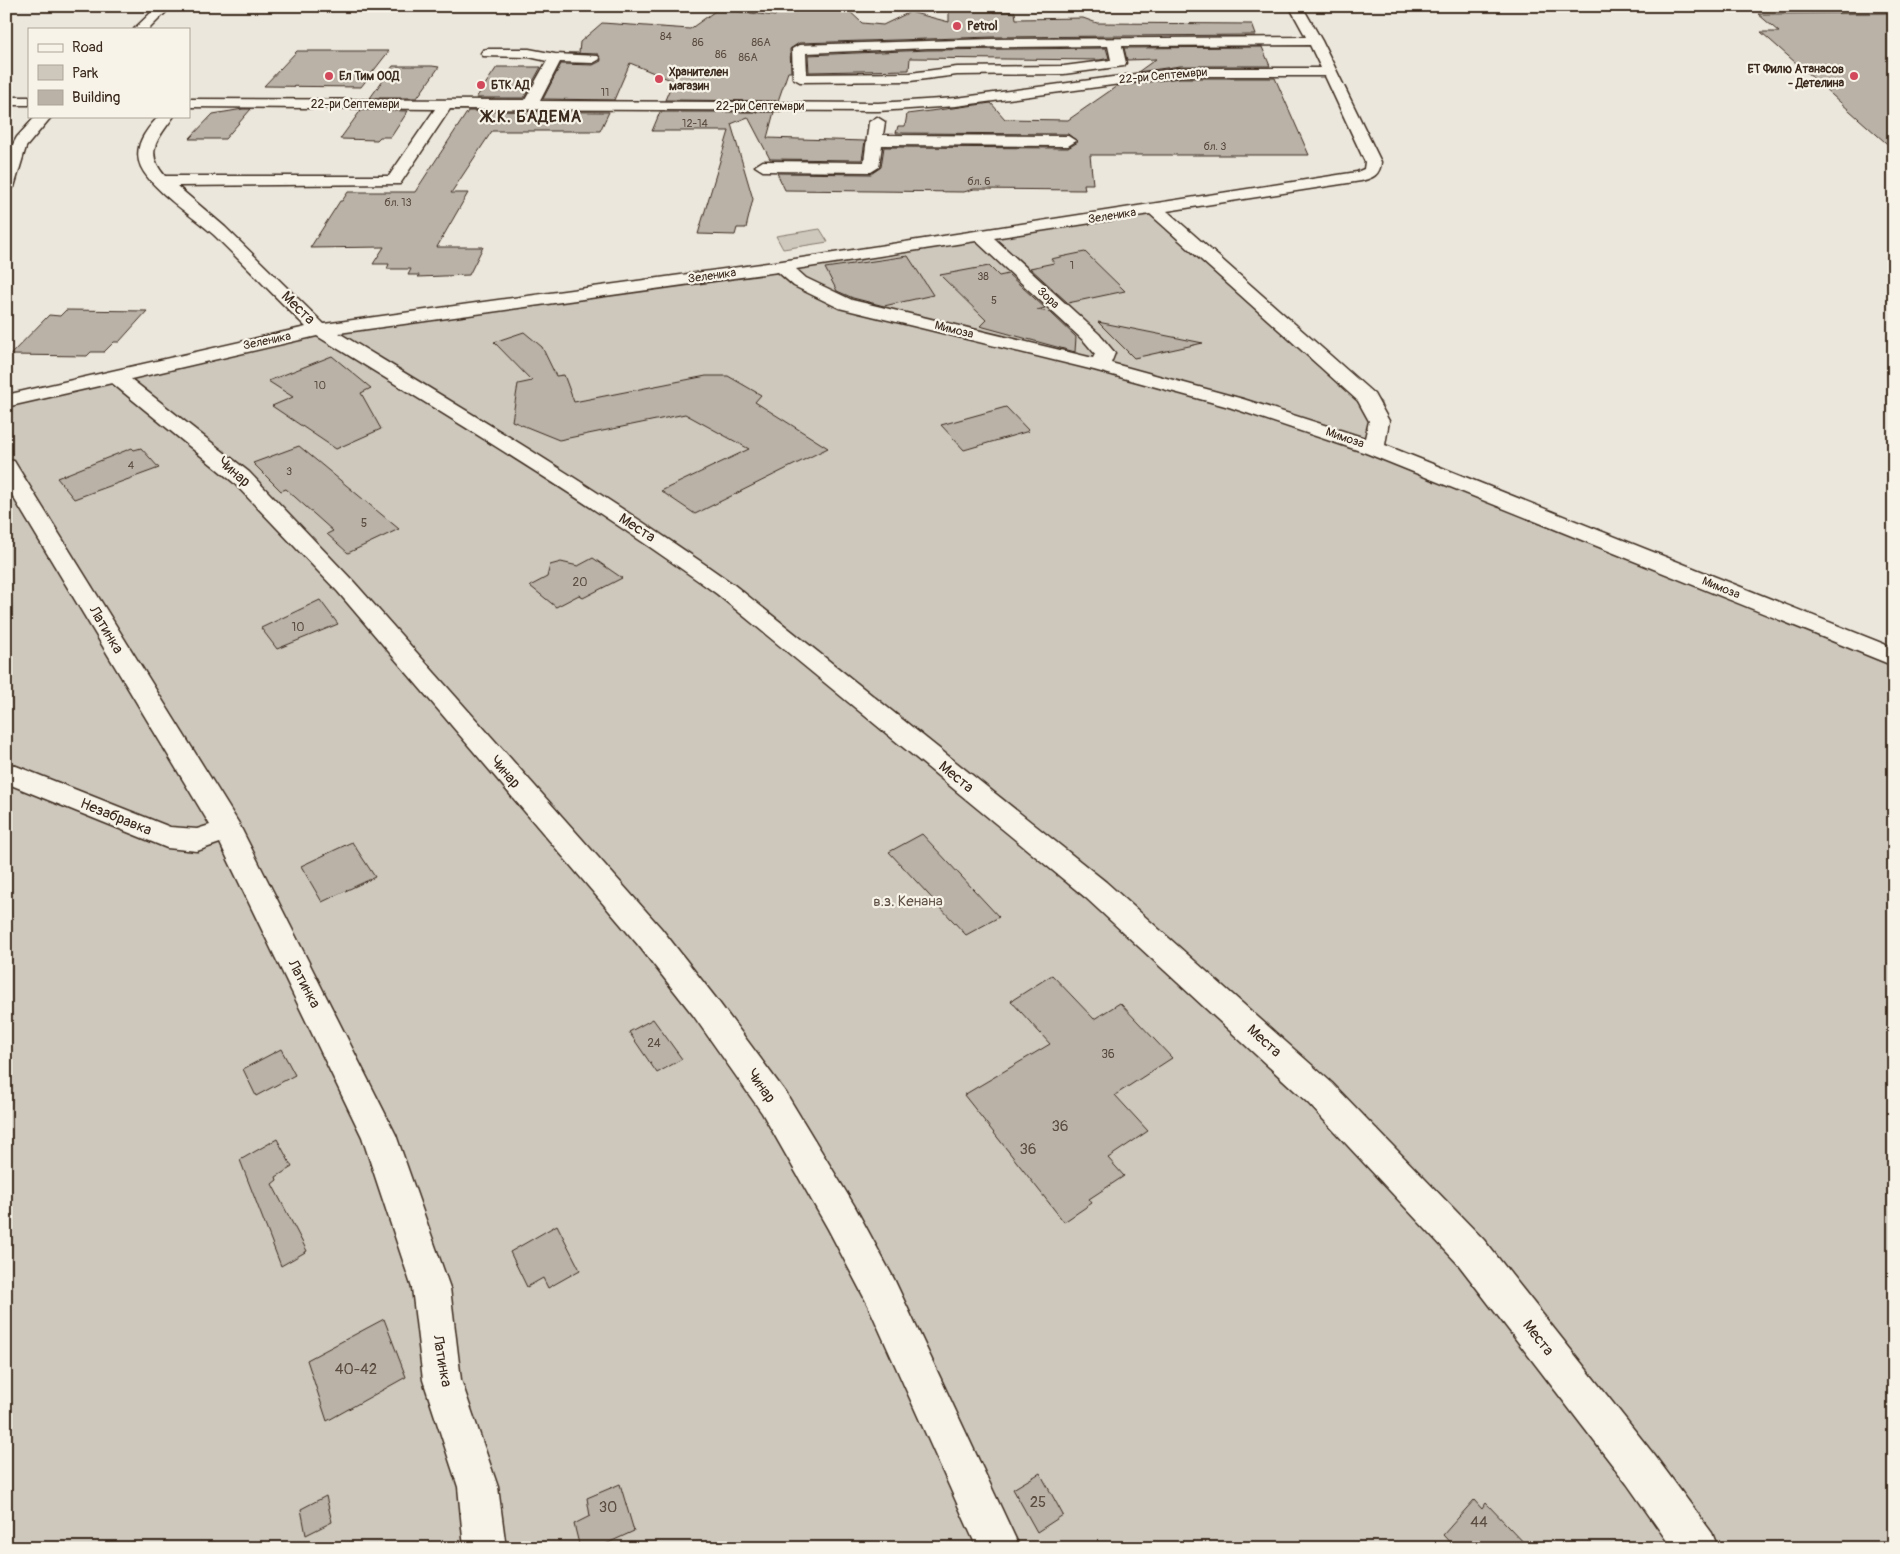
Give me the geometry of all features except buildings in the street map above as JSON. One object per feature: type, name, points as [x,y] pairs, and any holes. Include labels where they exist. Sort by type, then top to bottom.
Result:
[{"type":"street","points":[[143,28],[166,6]]},
{"type":"street","points":[[1296,6],[1330,72]]},
{"type":"street","points":[[1114,42],[1119,63],[1064,70],[957,70],[910,77],[800,78],[799,49],[924,42],[1315,41]]},
{"type":"street","points":[[488,53],[529,53],[555,58],[593,59]]},
{"type":"street","points":[[530,105],[555,58]]},
{"type":"street","name":"22-ри Септември","points":[[190,103],[878,107],[956,102],[1180,72],[1330,72]]},
{"type":"street","name":"Зеленика","points":[[6,401],[114,375],[320,330],[782,266],[1360,176],[1372,171],[1373,162],[1330,72]]},
{"type":"street","points":[[6,101],[28,101]]},
{"type":"street","points":[[161,181],[394,181],[445,104]]},
{"type":"street","points":[[763,166],[871,167],[878,107]]},
{"type":"street","points":[[6,187],[13,153],[23,139],[43,118]]},
{"type":"street","name":"Места","points":[[165,118],[152,133],[147,145],[146,157],[149,167],[161,181],[219,231],[320,330],[456,413],[672,551],[725,589],[1103,897],[1320,1093],[1471,1252],[1641,1470],[1697,1548]]},
{"type":"street","points":[[875,140],[1068,141]]},
{"type":"street","points":[[1154,209],[1368,398],[1379,421],[1374,448]]},
{"type":"street","name":"Зора","points":[[980,235],[1092,338],[1105,353],[1100,366]]},
{"type":"street","name":"Мимоза","points":[[782,266],[800,282],[846,304],[1100,366],[1236,402],[1374,448],[1894,658]]},
{"type":"street","name":"Чинар","points":[[114,375],[241,477],[346,586],[650,937],[704,1006],[774,1103],[841,1217],[881,1292],[999,1548]]},
{"type":"street","name":"Латинка","points":[[6,466],[228,830],[378,1134],[431,1288],[442,1380],[478,1487],[485,1548]]},
{"type":"street","name":"Незабравка","points":[[6,772],[167,837],[197,840],[228,830]]},
{"type":"green space","name":"в.з. Кенана","points":[[1154,209],[1381,402],[1383,459],[1894,654],[1894,1548],[6,1548],[6,401],[320,330]]},
{"type":"green space","points":[[820,229],[828,242],[783,249],[776,236]]},
{"type":"place","name":"Petrol","points":[[957,26]]},
{"type":"place","name":"Ел Тим ООД","points":[[329,76]]},
{"type":"place","name":"ЕТ Филю Атанасов - Детелина","points":[[1854,76]]},
{"type":"place","name":"Хранителен магазин","points":[[659,79]]},
{"type":"place","name":"БТК АД","points":[[481,85]]},
{"type":"district","name":"Ж.К. БАДЕМА","points":[[532,117]]}]
